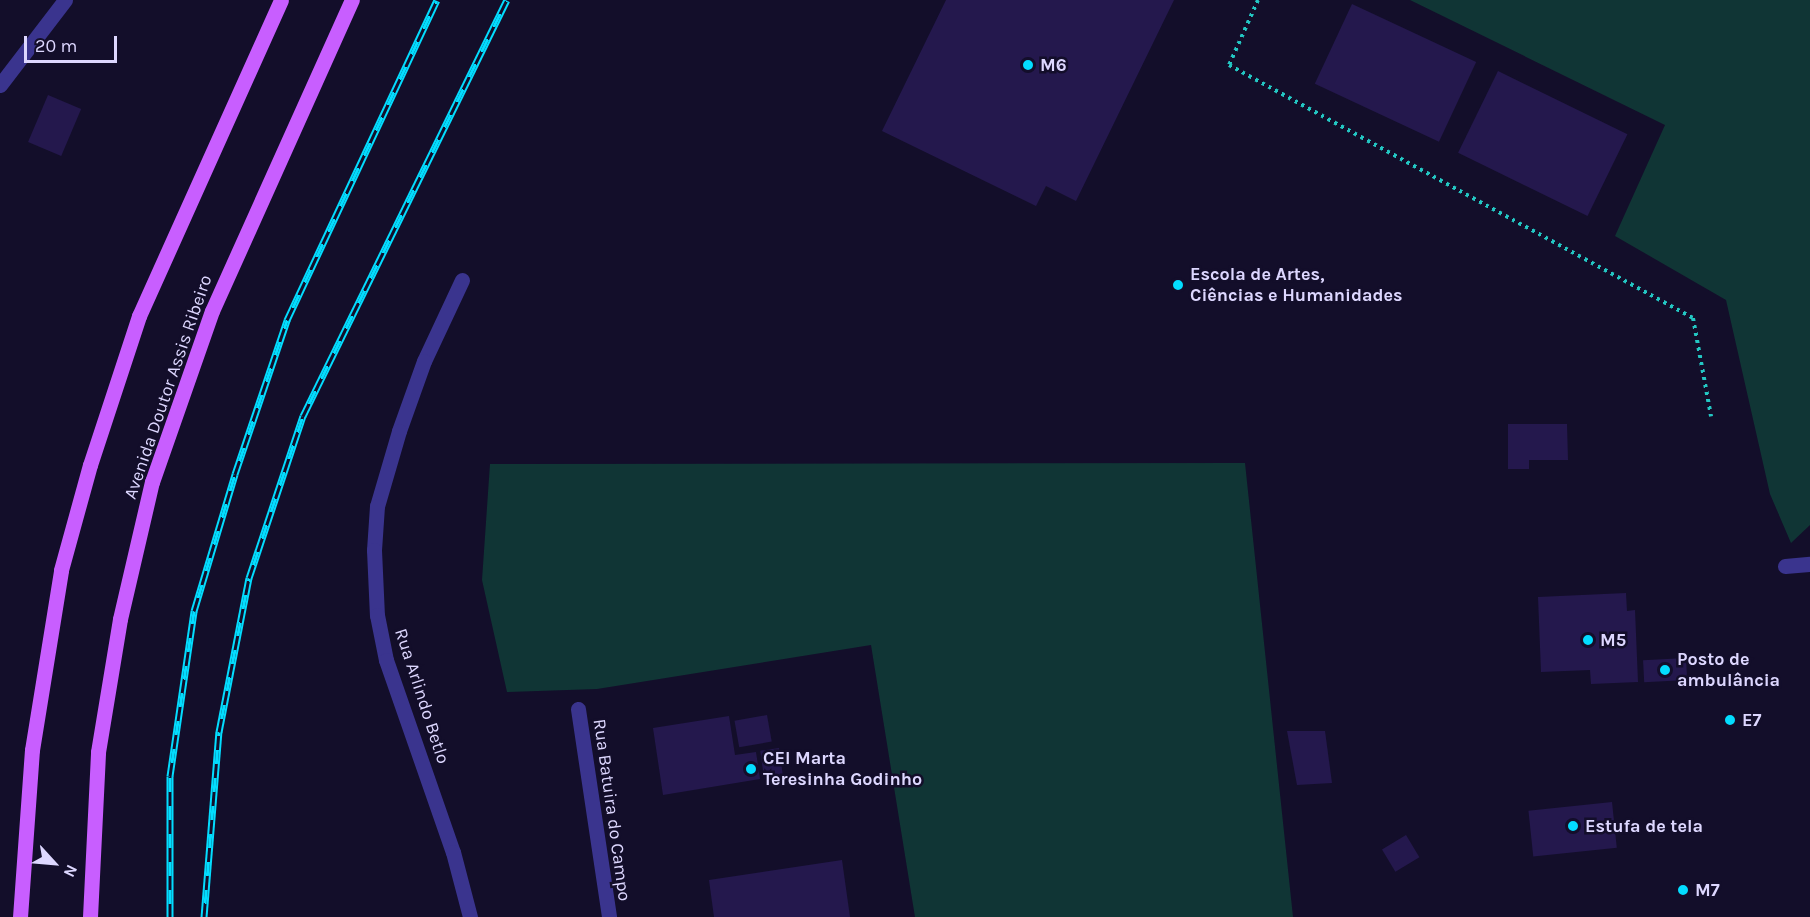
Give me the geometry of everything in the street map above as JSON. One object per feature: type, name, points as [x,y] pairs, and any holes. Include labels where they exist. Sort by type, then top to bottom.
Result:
[{"type":"main road","points":[[20,917],[32,750],[61,570],[90,465],[139,316],[281,0]]},
{"type":"main road","name":"Avenida Doutor Assis Ribeiro","points":[[90,917],[98,752],[120,619],[152,482],[212,311],[352,0]]},
{"type":"street","points":[[0,85],[65,0]]},
{"type":"street","name":"Rua Arlindo Betlo","points":[[462,280],[424,361],[399,431],[377,506],[374,550],[377,615],[386,660],[453,852],[470,917]]},
{"type":"street","points":[[1785,566],[1810,564]]},
{"type":"street","name":"Rua Batuira do Campo","points":[[578,709],[609,917]]},
{"type":"path","points":[[1258,0],[1228,65],[1692,318],[1711,416]]},
{"type":"green space","points":[[1410,0],[1810,0],[1810,525],[1791,543],[1770,494],[1726,300],[1615,236],[1665,125]]},
{"type":"green space","points":[[1245,463],[1293,917],[915,917],[871,645],[597,689],[507,692],[482,580],[490,464]]},
{"type":"building","name":"M6","points":[[946,0],[1174,0],[1076,201],[1046,186],[1036,206],[882,131]]},
{"type":"building","points":[[1352,4],[1476,62],[1439,142],[1315,84]]},
{"type":"building","points":[[1498,71],[1627,134],[1588,216],[1458,153]]},
{"type":"building","points":[[48,95],[81,109],[61,156],[28,142]]},
{"type":"building","points":[[1508,424],[1567,424],[1568,460],[1529,460],[1529,469],[1508,469]]},
{"type":"building","name":"M5","points":[[1626,593],[1627,611],[1635,610],[1638,682],[1591,684],[1590,670],[1541,672],[1538,597]]},
{"type":"building","name":"Posto de ambulância","points":[[1686,658],[1687,680],[1644,682],[1643,660]]},
{"type":"building","points":[[767,715],[772,742],[739,747],[735,721]]},
{"type":"building","points":[[729,716],[735,755],[756,752],[760,779],[663,795],[653,728]]},
{"type":"building","points":[[1287,731],[1325,731],[1332,783],[1297,785]]},
{"type":"building","points":[[779,748],[783,777],[764,779],[760,751]]},
{"type":"building","name":"Estufa de tela","points":[[1612,802],[1617,848],[1533,857],[1528,811]]},
{"type":"building","points":[[1406,835],[1419,857],[1395,872],[1382,849]]},
{"type":"building","points":[[842,860],[850,917],[714,917],[709,880]]},
{"type":"railway","points":[[170,917],[170,776],[194,611],[235,474],[287,320],[437,0]]},
{"type":"railway","points":[[204,917],[219,732],[249,578],[303,416],[507,0]]},
{"type":"place","name":"M6","points":[[1028,65]]},
{"type":"place","name":"Escola de Artes, Ciências e Humanidades","points":[[1178,285]]},
{"type":"place","name":"M5","points":[[1588,640]]},
{"type":"place","name":"Posto de ambulância","points":[[1665,670]]},
{"type":"place","name":"E7","points":[[1730,720]]},
{"type":"place","name":"CEI Marta Teresinha Godinho","points":[[751,769]]},
{"type":"place","name":"Estufa de tela","points":[[1573,826]]},
{"type":"place","name":"M7","points":[[1683,890]]}]
